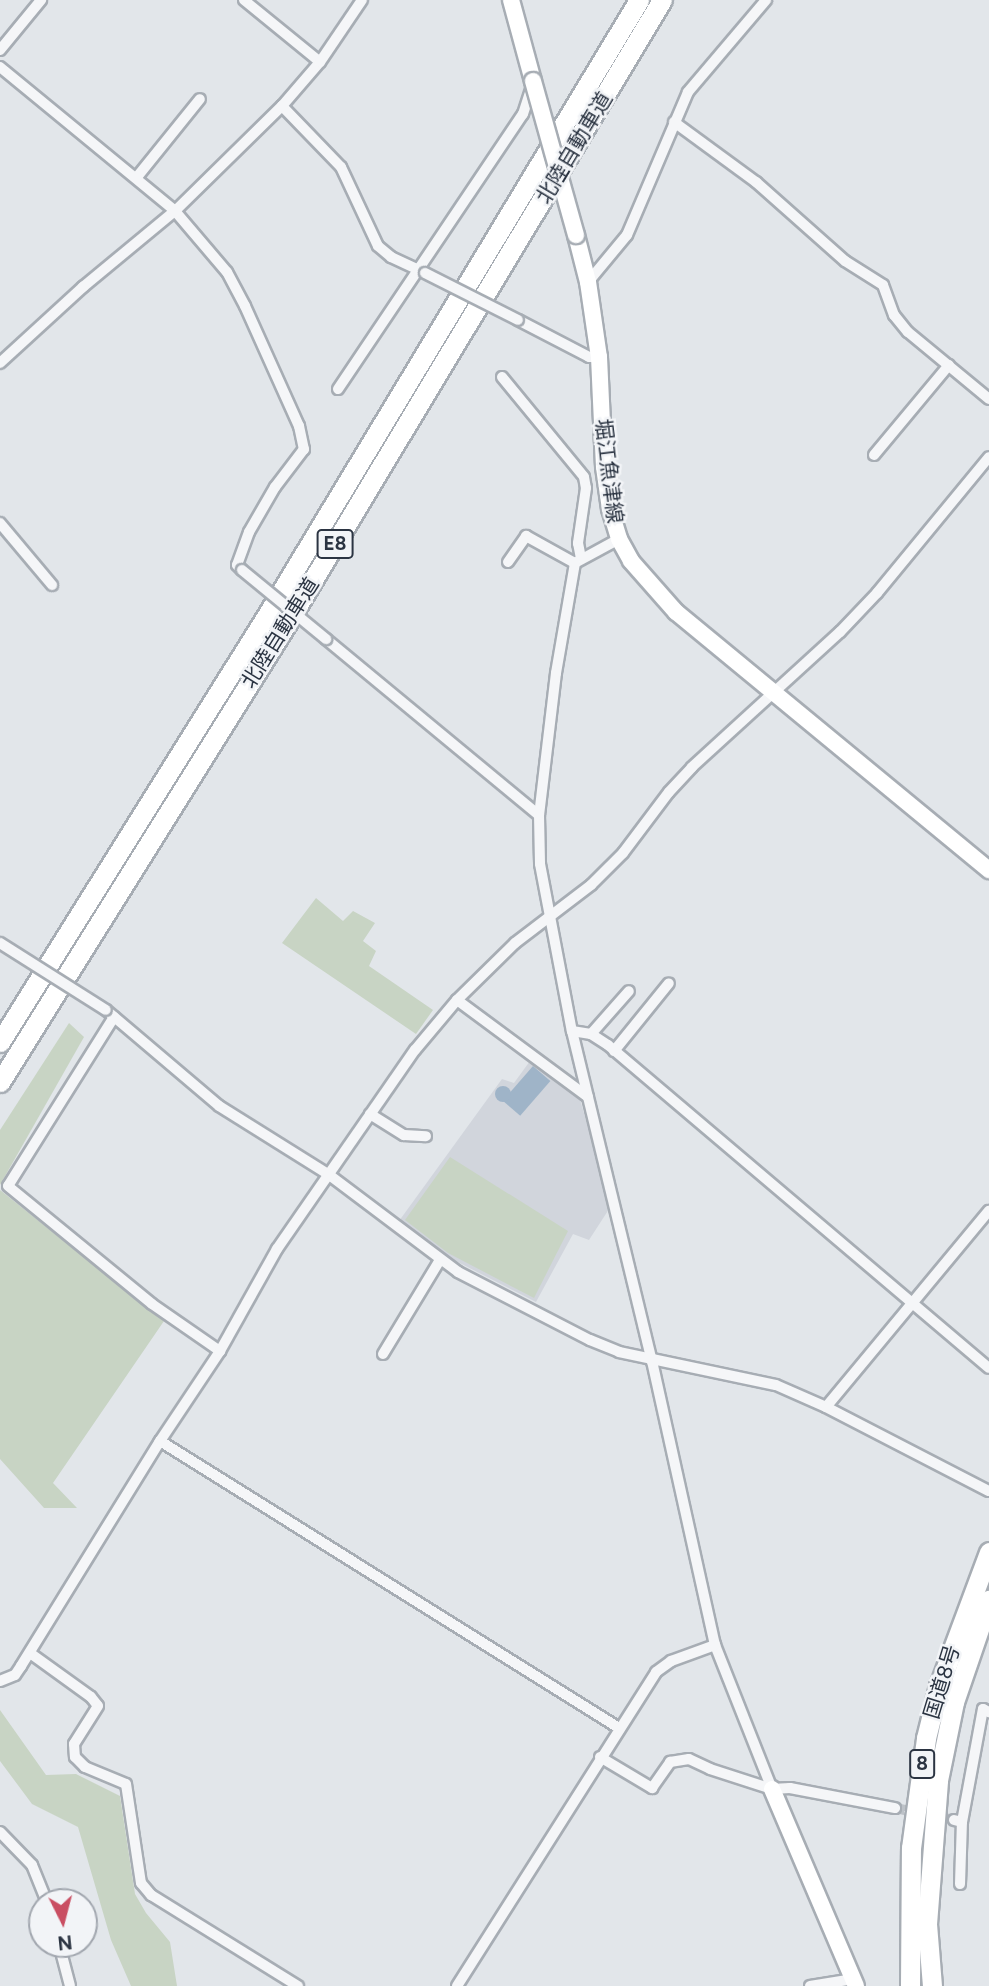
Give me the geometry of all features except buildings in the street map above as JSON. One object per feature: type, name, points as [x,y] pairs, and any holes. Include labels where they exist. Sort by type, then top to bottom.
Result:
[{"type":"highway","name":"北陸自動車道","points":[[0,1042],[269,612],[639,0]]},
{"type":"highway","name":"北陸自動車道","points":[[0,1082],[294,612],[662,0]]},
{"type":"highway","name":"国道8号","points":[[910,1986],[911,1848],[926,1738],[939,1686],[989,1552]]},
{"type":"highway","name":"国道8号","points":[[932,1986],[927,1924],[938,1780],[954,1702],[989,1600]]},
{"type":"main road","name":"堀江魚津線","points":[[511,0],[589,282],[598,357],[604,467],[619,539],[644,578],[676,612],[772,694],[989,870]]},
{"type":"main road","points":[[772,1789],[854,1982]]},
{"type":"street","points":[[0,50],[41,0]]},
{"type":"street","points":[[244,0],[320,62]]},
{"type":"street","points":[[0,362],[83,287],[175,211],[282,106],[320,62],[362,0]]},
{"type":"street","points":[[589,282],[627,235],[688,92],[766,0]]},
{"type":"street","points":[[0,67],[137,177],[175,211],[227,272],[283,388],[299,426],[304,449],[275,486],[249,532],[237,565],[538,815]]},
{"type":"street","points":[[338,389],[422,272],[523,114],[533,81]]},
{"type":"street","points":[[137,177],[200,99]]},
{"type":"street","points":[[282,106],[341,167],[378,246],[391,257],[589,357],[598,357]]},
{"type":"street","points":[[674,122],[756,182],[845,261],[883,285],[894,315],[989,399]]},
{"type":"street","points":[[874,455],[948,365]]},
{"type":"street","points":[[502,377],[584,477],[586,488],[578,561],[556,673],[538,815],[540,864],[572,1031],[652,1361],[715,1645],[772,1789]]},
{"type":"street","points":[[0,1681],[15,1675],[30,1653],[160,1441],[220,1351],[277,1248],[415,1051],[457,1000],[515,943],[591,885],[623,853],[676,783],[840,632],[877,593],[989,457]]},
{"type":"street","points":[[0,523],[52,585]]},
{"type":"street","points":[[508,562],[526,536],[578,561]]},
{"type":"street","points":[[578,561],[619,539]]},
{"type":"street","points":[[0,943],[110,1013],[219,1106],[328,1174],[440,1261],[590,1340],[652,1361],[776,1385],[987,1486]]},
{"type":"street","points":[[614,1051],[668,983]]},
{"type":"street","points":[[591,1034],[629,991]]},
{"type":"street","points":[[457,1000],[588,1097]]},
{"type":"street","points":[[110,1013],[8,1186],[152,1304],[220,1351]]},
{"type":"street","points":[[572,1031],[591,1034],[614,1051],[989,1368]]},
{"type":"street","points":[[370,1114],[404,1135],[426,1136]]},
{"type":"street","points":[[826,1407],[989,1211]]},
{"type":"street","points":[[383,1354],[440,1261]]},
{"type":"street","points":[[160,1441],[619,1728]]},
{"type":"street","points":[[457,1986],[656,1672],[671,1661],[715,1645]]},
{"type":"street","points":[[30,1653],[91,1697],[98,1706],[74,1744],[75,1757],[85,1767],[126,1784],[141,1883],[151,1895],[298,1986]]},
{"type":"street","points":[[960,1884],[958,1821],[983,1709],[989,1712]]},
{"type":"street","points":[[600,1758],[652,1788],[670,1762],[689,1759],[709,1769],[772,1789],[790,1788],[895,1808]]},
{"type":"street","points":[[0,1832],[32,1865],[41,1888]]},
{"type":"street","points":[[63,1958],[70,1986]]},
{"type":"street","points":[[810,1986],[854,1982]]},
{"type":"shaded area","points":[[530,1061],[579,1096],[611,1206],[589,1240],[573,1234],[536,1302],[446,1256],[399,1221],[502,1079],[514,1083]]},
{"type":"green space","points":[[316,898],[343,921],[353,911],[375,923],[363,941],[376,951],[369,966],[433,1010],[416,1034],[282,943]]},
{"type":"green space","points":[[69,1023],[84,1037],[0,1185],[0,1130]]},
{"type":"green space","points":[[450,1157],[568,1231],[534,1298],[448,1253],[405,1220]]},
{"type":"green space","points":[[0,1190],[164,1321],[53,1483],[77,1508],[44,1508],[0,1459]]},
{"type":"green space","points":[[0,1710],[46,1775],[76,1774],[120,1796],[135,1894],[146,1913],[170,1942],[177,1986],[131,1986],[111,1940],[78,1827],[32,1804],[0,1761]]},
{"type":"water","points":[[533,1066],[550,1081],[520,1116],[503,1101]]},
{"type":"water","points":[[503,1086],[509,1088],[509,1100],[503,1102],[497,1100],[495,1094],[497,1088]]},
{"type":"tunnel","points":[[895,1808],[954,1820]]}]
